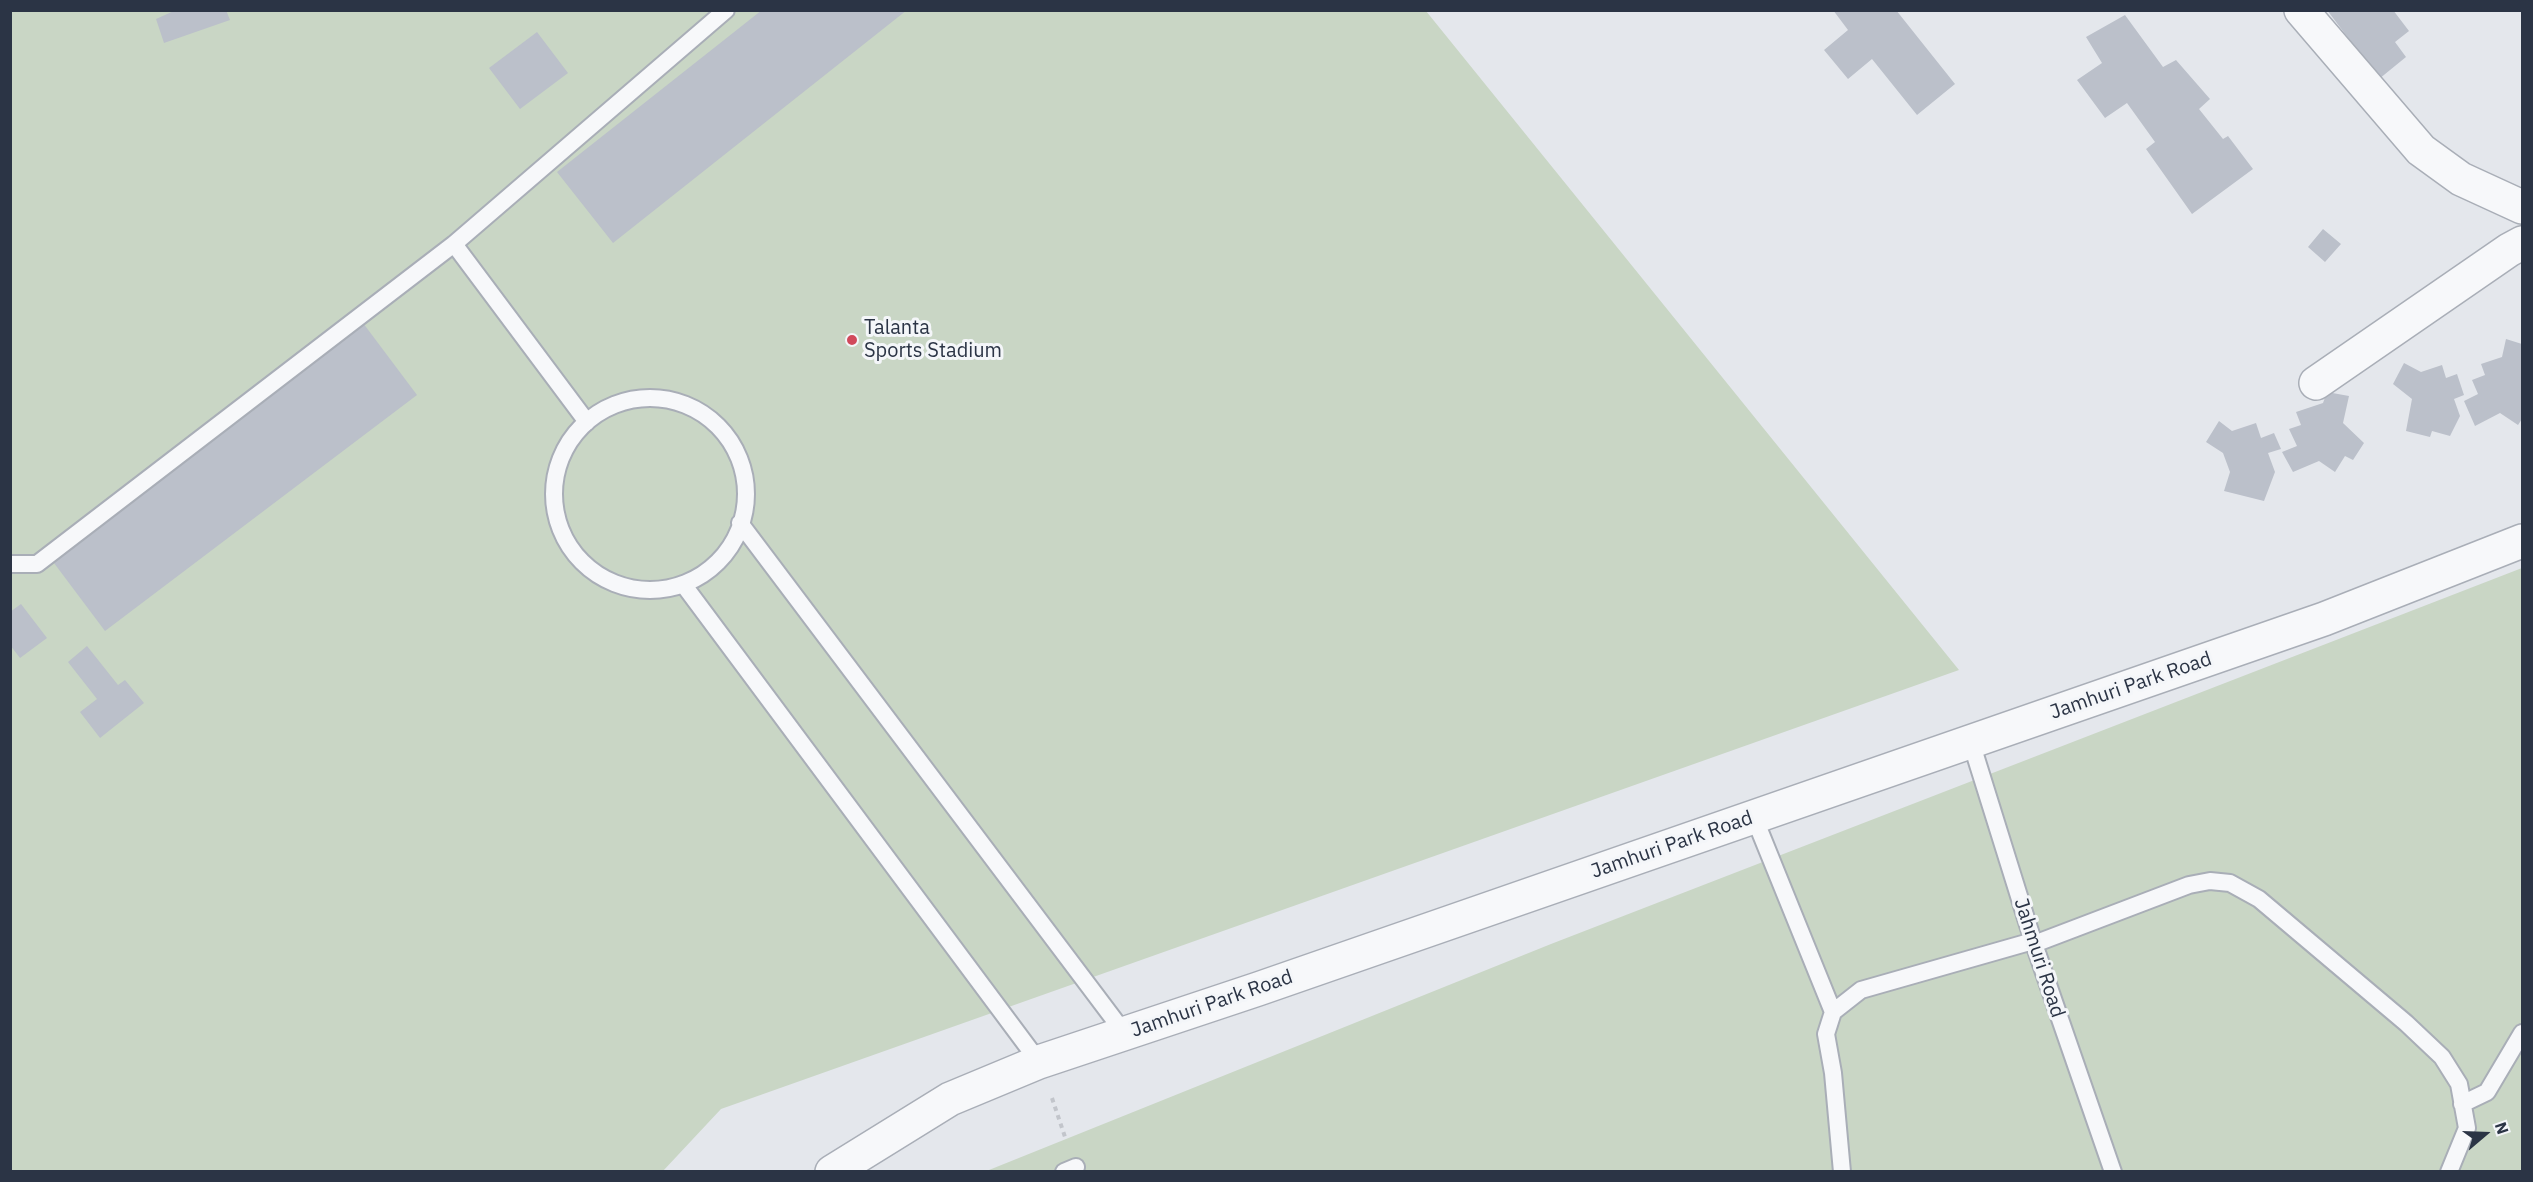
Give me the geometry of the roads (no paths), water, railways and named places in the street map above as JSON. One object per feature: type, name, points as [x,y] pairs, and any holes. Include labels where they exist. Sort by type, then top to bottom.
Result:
[{"type":"street","points":[[2301,10],[2421,150],[2462,179],[2523,207]]},
{"type":"street","points":[[2316,383],[2509,250],[2523,243]]},
{"type":"street","name":"Jamhuri Park Road","points":[[836,1170],[950,1099],[1039,1062],[2324,619],[2523,541]]},
{"type":"lane","points":[[10,564],[38,564],[454,244],[726,10]]},
{"type":"lane","points":[[454,244],[586,422]]},
{"type":"lane","points":[[655,398],[687,405],[715,423],[735,449],[745,481],[744,514],[732,544],[710,569],[683,584],[653,590],[623,587],[596,573],[574,553],[559,525],[554,495],[558,465],[572,437],[586,422],[593,415],[622,401],[655,398]]},
{"type":"lane","points":[[740,523],[1125,1034]]},
{"type":"lane","points":[[683,584],[1039,1062]]},
{"type":"lane","name":"Jahmuri Road","points":[[1971,742],[2033,942],[2113,1172]]},
{"type":"lane","points":[[1754,817],[1833,1012]]},
{"type":"lane","points":[[1842,1172],[1833,1073],[1826,1034],[1833,1012],[1861,990],[2033,942],[2189,885],[2210,881],[2230,883],[2259,900],[2406,1023],[2442,1057],[2459,1084],[2467,1128],[2449,1172]]},
{"type":"lane","points":[[2462,1104],[2487,1092],[2523,1033]]},
{"type":"place","name":"Talanta Sports Stadium","points":[[852,340]]}]
